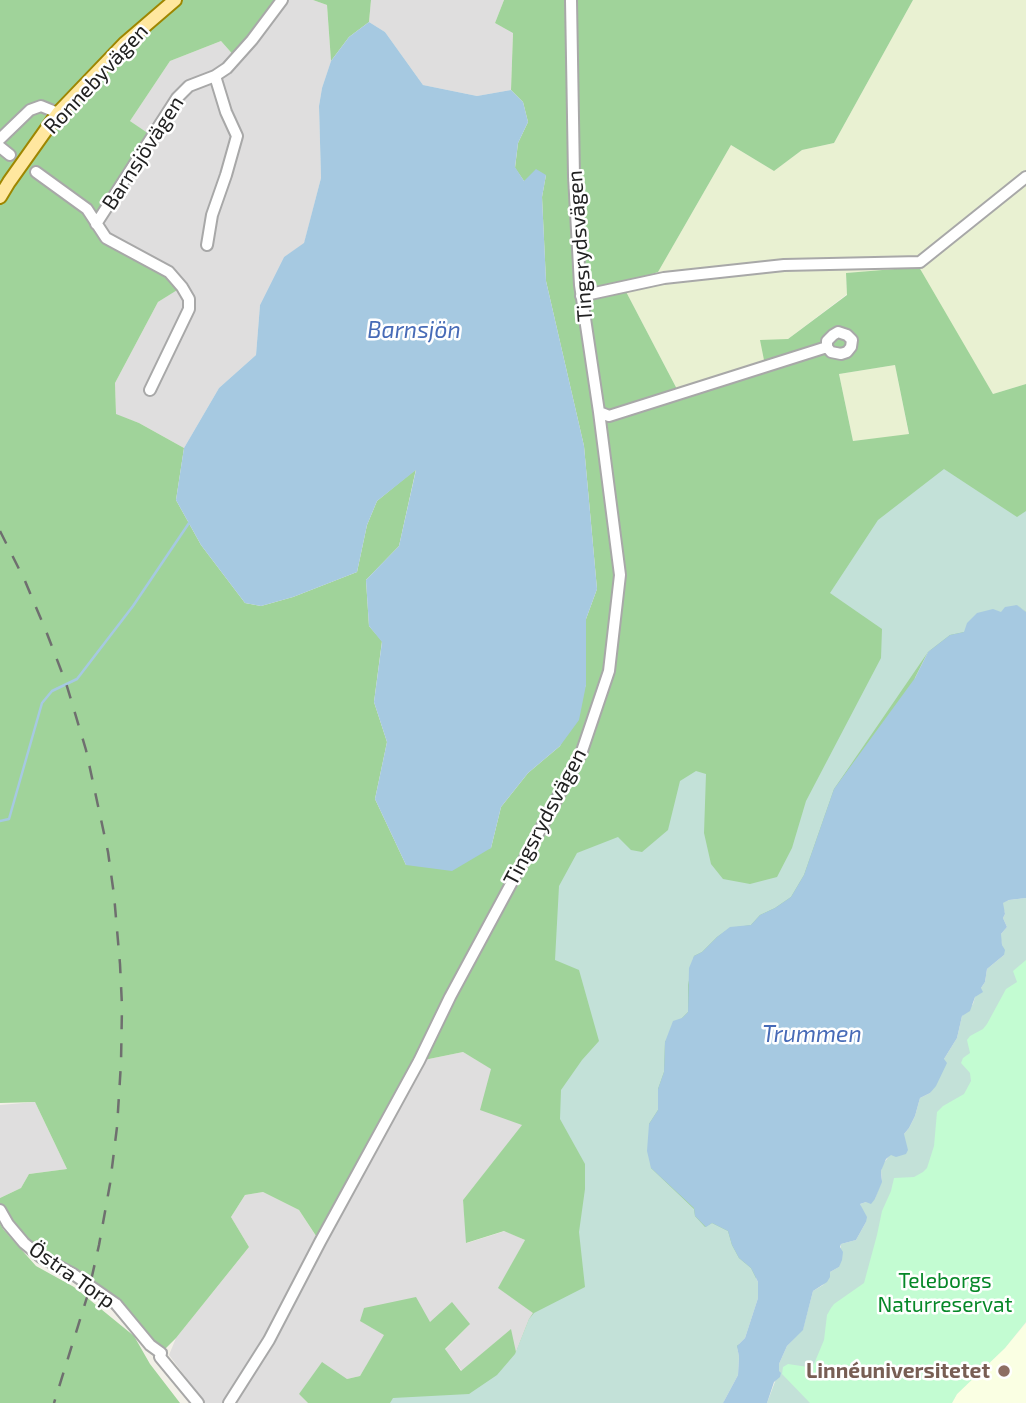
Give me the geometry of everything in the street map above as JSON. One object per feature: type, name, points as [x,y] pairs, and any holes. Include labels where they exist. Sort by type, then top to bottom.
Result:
[{"type":"main road","name":"Ronnebyvägen","points":[[0,197],[58,113],[125,43],[175,0]]},
{"type":"street","name":"Barnsjövägen","points":[[96,224],[177,98],[189,86],[227,68],[282,0]]},
{"type":"street","name":"Tingsrydsvägen","points":[[229,1403],[269,1340],[581,754],[609,671],[620,575],[581,296],[574,176],[571,0]]},
{"type":"street","points":[[207,245],[212,215],[237,136],[215,76]]},
{"type":"street","points":[[0,139],[30,110],[41,106],[58,113]]},
{"type":"street","points":[[0,147],[10,155]]},
{"type":"street","name":"Barnsjövägen","points":[[36,172],[87,209],[106,239],[169,272],[182,287],[190,303],[185,319],[150,390]]},
{"type":"street","points":[[581,296],[664,278],[784,265],[920,262],[1026,177]]},
{"type":"street","points":[[599,412],[609,416],[827,346]]},
{"type":"street","name":"Östra Torp","points":[[0,1210],[8,1224],[41,1257],[73,1274],[116,1304],[160,1353],[160,1357],[198,1403]]},
{"type":"shaded area","points":[[282,0],[313,0],[327,5],[331,61],[319,106],[321,178],[304,244],[284,257],[260,305],[256,355],[219,388],[184,448],[139,423],[116,415],[115,383],[158,302],[181,287],[106,238],[96,224],[151,136],[130,121],[170,61],[221,41],[236,58]]},
{"type":"shaded area","points":[[371,0],[504,0],[495,23],[513,32],[511,90],[477,96],[423,85],[385,32],[369,22]]},
{"type":"shaded area","points":[[913,0],[1026,0],[1026,384],[993,394],[918,268],[846,273],[847,294],[788,339],[767,370],[679,393],[622,284],[658,272],[731,145],[774,171],[802,150],[834,143]]},
{"type":"shaded area","points":[[895,365],[909,435],[853,441],[839,374]]},
{"type":"shaded area","points":[[944,469],[1017,517],[1026,511],[1026,612],[1017,605],[964,632],[950,635],[928,652],[834,789],[804,875],[791,897],[760,915],[751,925],[730,928],[694,956],[688,985],[688,1012],[665,1042],[664,1072],[658,1089],[658,1110],[649,1124],[651,1168],[694,1209],[695,1216],[705,1227],[712,1223],[728,1231],[739,1258],[751,1268],[758,1282],[758,1298],[745,1338],[737,1346],[738,1375],[723,1403],[390,1403],[393,1398],[469,1394],[497,1375],[515,1354],[534,1313],[585,1287],[579,1232],[585,1189],[585,1164],[560,1119],[561,1090],[599,1041],[579,970],[555,960],[559,886],[577,853],[618,837],[631,850],[642,852],[668,830],[680,781],[696,771],[706,774],[704,833],[711,864],[723,879],[750,884],[777,877],[792,848],[806,801],[881,658],[882,629],[830,593],[878,520]]},
{"type":"shaded area","name":"Teleborgs Naturreservat","points":[[1026,898],[1026,1137],[865,1403],[767,1403],[787,1346],[803,1329],[813,1291],[823,1285],[830,1272],[839,1267],[841,1244],[856,1240],[866,1222],[860,1204],[875,1199],[882,1179],[883,1164],[904,1137],[915,1116],[920,1098],[930,1093],[944,1059],[957,1038],[962,1016],[973,1004],[985,982],[987,969],[1004,955],[1001,934],[1007,927],[1002,903]]},
{"type":"shaded area","points":[[463,1052],[492,1069],[523,1125],[463,1200],[467,1243],[505,1231],[525,1240],[499,1288],[534,1313],[515,1354],[510,1330],[462,1371],[445,1350],[469,1325],[430,1322],[385,1335],[360,1376],[299,1394],[308,1403],[205,1403],[169,1355],[176,1338],[249,1247],[231,1217],[245,1195],[263,1192],[299,1210],[319,1241],[419,1061]]},
{"type":"shaded area","points":[[35,1102],[67,1169],[29,1174],[21,1188],[0,1198],[0,1105]]},
{"type":"shaded area","name":"Linnéuniversitetet","points":[[1026,1323],[1026,1403],[952,1403],[957,1394],[1005,1348]]},
{"type":"green space","points":[[0,0],[282,0],[236,58],[221,41],[170,61],[130,121],[152,136],[97,224],[100,232],[169,272],[182,287],[158,302],[115,383],[116,414],[139,423],[184,448],[176,500],[201,545],[245,603],[261,606],[293,597],[357,572],[367,525],[377,501],[416,469],[399,546],[366,580],[369,626],[382,641],[374,702],[387,742],[375,799],[406,865],[491,848],[501,807],[528,773],[560,746],[586,685],[586,619],[597,589],[584,446],[546,281],[542,197],[546,175],[524,181],[515,168],[518,143],[528,122],[523,102],[511,90],[513,33],[495,23],[504,0],[913,0],[834,143],[802,150],[774,171],[731,145],[658,272],[622,284],[679,393],[766,370],[760,340],[788,339],[847,295],[846,273],[919,267],[993,394],[1026,384],[1026,612],[1017,605],[928,652],[915,678],[723,1403],[308,1403],[299,1394],[322,1362],[347,1379],[360,1376],[384,1335],[360,1321],[364,1308],[416,1297],[430,1322],[452,1302],[470,1324],[445,1349],[461,1371],[511,1329],[516,1352],[533,1313],[498,1288],[525,1240],[504,1231],[466,1243],[463,1200],[522,1125],[480,1110],[491,1069],[463,1052],[419,1061],[320,1242],[299,1210],[263,1192],[245,1195],[231,1217],[249,1247],[161,1353],[116,1304],[41,1257],[0,1210],[0,1198],[21,1188],[29,1174],[67,1169],[35,1102],[0,1103]],"holes":[[[895,365],[909,434],[853,441],[839,374]]]},
{"type":"green space","points":[[313,0],[371,0],[369,22],[349,37],[331,61],[327,5]]},
{"type":"green space","name":"Teleborgs Naturreservat","points":[[1026,960],[1026,1322],[1005,1348],[957,1394],[952,1403],[810,1403],[782,1374],[783,1367],[788,1364],[808,1367],[814,1364],[824,1340],[827,1315],[831,1308],[864,1283],[882,1211],[894,1178],[914,1177],[927,1168],[934,1146],[937,1112],[964,1094],[971,1081],[970,1073],[961,1063],[970,1053],[967,1040],[987,1024],[1006,989],[1017,982],[1013,971]]},
{"type":"green space","points":[[0,1223],[36,1266],[74,1287],[134,1336],[150,1364],[180,1403],[0,1403]]},
{"type":"water","name":"Barnsjön","points":[[369,22],[385,32],[423,85],[477,96],[511,90],[523,102],[528,122],[518,143],[515,167],[524,181],[536,169],[546,175],[542,197],[546,281],[584,446],[597,589],[586,619],[586,685],[579,720],[560,746],[528,773],[501,807],[491,848],[452,871],[406,865],[375,799],[387,742],[374,702],[382,642],[369,626],[366,580],[399,546],[416,470],[377,501],[367,525],[357,572],[293,597],[261,606],[245,603],[201,545],[176,500],[184,448],[219,388],[256,355],[260,305],[284,257],[304,243],[321,178],[319,106],[322,88],[331,61],[349,37]]},
{"type":"water","name":"Trummen","points":[[1017,605],[1026,612],[1026,898],[1003,903],[1003,918],[1007,927],[1001,934],[1004,955],[987,969],[981,988],[983,992],[975,997],[970,1011],[962,1016],[957,1038],[944,1059],[947,1063],[936,1086],[920,1098],[915,1116],[904,1134],[908,1150],[906,1154],[896,1157],[891,1155],[886,1159],[881,1171],[882,1182],[875,1199],[871,1204],[860,1204],[867,1217],[866,1222],[856,1240],[841,1244],[843,1252],[839,1267],[830,1272],[827,1282],[813,1291],[803,1330],[787,1346],[779,1364],[780,1377],[774,1382],[767,1403],[723,1403],[738,1375],[737,1346],[745,1338],[758,1298],[758,1282],[751,1268],[739,1258],[728,1231],[712,1223],[706,1227],[695,1216],[694,1208],[651,1168],[647,1151],[649,1124],[658,1110],[658,1089],[664,1072],[665,1042],[673,1021],[688,1012],[689,968],[694,956],[730,927],[751,925],[760,915],[791,897],[804,875],[834,789],[915,678],[928,652],[950,635],[964,632],[967,623],[977,613],[993,609],[1001,612],[1005,607]]},
{"type":"waterway","points":[[0,821],[9,819],[42,703],[52,691],[77,679],[133,606],[189,523]]},
{"type":"railway","points":[[0,531],[46,631],[66,683],[86,750],[108,852],[120,964],[121,1063],[110,1184],[88,1294],[54,1403]]},
{"type":"place","name":"Linnéuniversitetet","points":[[1004,1371]]}]
